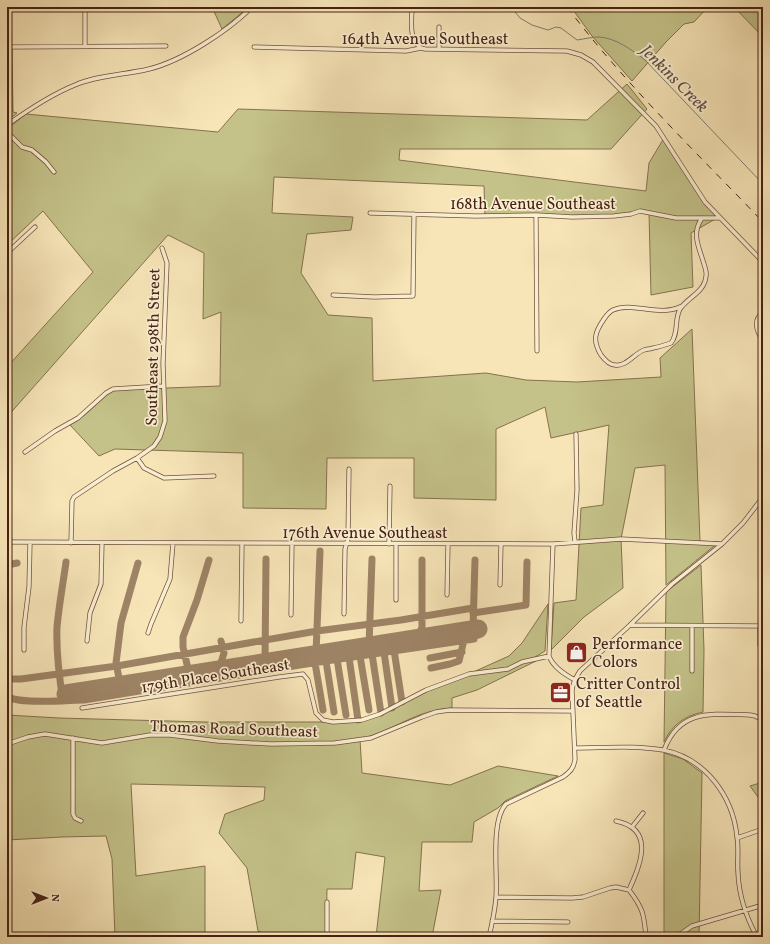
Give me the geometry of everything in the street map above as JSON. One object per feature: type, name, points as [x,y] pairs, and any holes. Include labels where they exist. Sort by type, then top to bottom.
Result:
[{"type":"street","points":[[85,7],[85,46]]},
{"type":"street","points":[[7,125],[36,104],[75,85],[93,79],[150,68],[170,61],[198,48],[219,34],[252,7]]},
{"type":"street","points":[[412,7],[412,35],[415,42],[421,48]]},
{"type":"street","points":[[439,27],[439,49]]},
{"type":"street","points":[[7,47],[166,46]]},
{"type":"street","name":"164th Avenue Southeast","points":[[254,47],[406,51],[421,48],[567,51],[582,55],[593,62],[656,126],[705,202],[763,262]]},
{"type":"street","points":[[7,132],[22,147],[32,150],[46,162],[54,172]]},
{"type":"street","name":"168th Avenue Southeast","points":[[370,213],[476,216],[536,215],[572,217],[627,215],[640,211],[676,218],[720,218]]},
{"type":"street","points":[[333,295],[374,297],[413,296],[414,214]]},
{"type":"street","points":[[536,215],[537,351]]},
{"type":"street","points":[[682,306],[676,320],[676,335],[671,343],[644,350],[620,365],[614,366],[604,359],[597,348],[595,340],[597,329],[606,315],[613,310],[630,308],[654,311],[673,310],[682,306],[702,287],[705,282],[706,272],[696,235],[697,225],[702,218]]},
{"type":"street","points":[[7,253],[35,227]]},
{"type":"street","name":"Southeast 298th Street","points":[[72,543],[72,501],[74,497],[154,446],[160,437],[165,421],[163,386],[167,263],[162,248]]},
{"type":"street","points":[[763,312],[758,317],[756,327],[763,342]]},
{"type":"street","points":[[25,452],[78,418],[106,393],[113,389],[163,386]]},
{"type":"street","points":[[575,542],[574,533],[578,482],[576,434]]},
{"type":"street","points":[[137,458],[144,468],[164,478],[214,476]]},
{"type":"street","points":[[344,614],[345,549],[348,538],[349,469]]},
{"type":"street","points":[[389,544],[390,486]]},
{"type":"street","points":[[489,937],[496,897],[497,825],[501,810],[506,804],[562,777],[569,772],[574,764],[575,748],[572,690],[580,671],[672,584],[722,544],[743,522],[763,497]]},
{"type":"street","name":"176th Avenue Southeast","points":[[7,542],[553,544],[622,539],[722,544]]},
{"type":"street","points":[[24,650],[24,627],[30,587],[30,542]]},
{"type":"street","points":[[87,641],[90,613],[101,584],[102,543]]},
{"type":"street","points":[[148,633],[170,579],[173,543]]},
{"type":"street","points":[[241,621],[242,543]]},
{"type":"street","points":[[291,615],[292,543]]},
{"type":"street","points":[[396,544],[396,600]]},
{"type":"street","points":[[447,595],[448,544]]},
{"type":"street","points":[[500,585],[501,544]]},
{"type":"street","points":[[553,544],[548,656],[559,670],[575,680]]},
{"type":"street","points":[[630,625],[761,626],[760,645]]},
{"type":"street","points":[[692,626],[692,671]]},
{"type":"street","name":"179th Place Southeast","points":[[82,708],[279,676],[303,674],[308,680],[316,714],[323,720],[333,722],[362,720],[380,714],[426,690],[469,674],[508,669],[522,662],[548,656]]},
{"type":"street","name":"Thomas Road Southeast","points":[[7,744],[28,737],[45,734],[102,743],[150,735],[170,734],[218,741],[271,744],[335,742],[366,739],[436,712],[450,710],[573,710]]},
{"type":"street","points":[[664,750],[677,730],[685,722],[701,715],[750,715],[763,720]]},
{"type":"street","points":[[73,738],[73,814],[75,818],[81,821]]},
{"type":"street","points":[[575,748],[640,748],[664,750],[682,757],[698,766],[714,780],[732,811],[737,838],[738,874],[741,895],[745,911],[756,937]]},
{"type":"street","points":[[632,828],[643,813]]},
{"type":"street","points":[[616,821],[624,823],[632,828],[638,836],[642,854],[629,890]]},
{"type":"street","points":[[737,838],[763,829]]},
{"type":"street","points":[[496,897],[572,898],[583,897],[616,887],[629,890],[642,910],[646,937]]},
{"type":"street","points":[[327,902],[327,937]]},
{"type":"street","points":[[676,937],[692,926],[763,905]]},
{"type":"street","points":[[492,921],[568,922]]},
{"type":"shaded area","points":[[212,7],[249,7],[222,29]]},
{"type":"shaded area","points":[[571,7],[708,7],[694,22],[684,24],[632,81],[592,36]]},
{"type":"shaded area","points":[[734,7],[763,7],[763,37]]},
{"type":"shaded area","points":[[12,48],[13,112],[17,113],[7,121],[7,49]]},
{"type":"shaded area","points":[[627,84],[647,109],[611,149],[400,149],[399,160],[646,191],[649,163],[664,138],[717,218],[691,233],[693,287],[651,295],[649,212],[640,211],[606,216],[485,216],[484,186],[274,177],[272,213],[353,217],[351,230],[307,234],[301,273],[328,315],[372,318],[373,381],[486,373],[526,380],[577,382],[661,377],[660,358],[692,329],[700,541],[719,542],[666,585],[665,465],[635,468],[621,539],[623,588],[584,617],[551,650],[554,603],[576,600],[581,508],[603,505],[609,425],[551,438],[545,407],[496,429],[496,500],[414,498],[414,458],[327,458],[326,509],[243,508],[243,453],[115,449],[99,456],[70,425],[86,414],[114,390],[220,386],[221,312],[203,319],[204,253],[168,235],[7,417],[7,367],[93,272],[43,211],[7,245],[7,129],[26,114],[218,132],[238,109],[587,120]]},
{"type":"shaded area","points":[[701,565],[704,650],[703,712],[690,716],[679,722],[664,742],[666,592]]},
{"type":"shaded area","points":[[548,604],[545,651],[535,657],[536,661],[477,690],[452,698],[452,708],[427,713],[384,731],[360,739],[362,773],[450,785],[498,766],[558,776],[505,801],[498,808],[474,822],[472,842],[422,842],[419,891],[441,890],[432,937],[376,937],[385,857],[356,852],[352,889],[327,889],[326,937],[272,937],[258,931],[247,868],[219,833],[225,814],[264,800],[265,787],[131,784],[136,876],[205,866],[205,937],[115,937],[112,859],[106,836],[7,840],[7,715],[205,722],[333,722],[362,720],[381,713],[426,690],[469,674],[509,656],[522,643]]},
{"type":"shaded area","points":[[664,753],[683,759],[702,773],[699,937],[664,937]]},
{"type":"shaded area","points":[[763,782],[763,804],[750,786]]},
{"type":"waterway","name":"Jenkins Creek","points":[[511,7],[520,18],[532,25],[548,30],[556,27],[561,28],[577,40],[596,37],[605,38],[618,42],[635,52],[645,60],[763,184]]},
{"type":"taxiway","points":[[316,654],[320,551]]},
{"type":"taxiway","points":[[265,662],[266,559]]},
{"type":"taxiway","points":[[369,646],[372,559]]},
{"type":"taxiway","points":[[191,682],[183,647],[183,637],[197,600],[209,560]]},
{"type":"taxiway","points":[[418,638],[422,627],[422,560]]},
{"type":"taxiway","points":[[82,691],[84,700],[306,664],[474,639],[475,560]]},
{"type":"taxiway","points":[[63,701],[58,664],[57,627],[66,562]]},
{"type":"taxiway","points":[[473,613],[526,605],[527,562]]},
{"type":"taxiway","points":[[7,565],[17,563]]},
{"type":"taxiway","points":[[122,693],[116,663],[121,623],[138,563]]},
{"type":"taxiway","points":[[7,679],[21,679],[117,666],[317,631],[401,620],[473,608]]},
{"type":"taxiway","points":[[431,668],[459,661],[464,640]]},
{"type":"taxiway","points":[[219,669],[224,653],[221,641]]},
{"type":"taxiway","points":[[401,641],[402,649]]},
{"type":"taxiway","points":[[394,650],[402,702]]},
{"type":"taxiway","points":[[384,652],[392,708]]},
{"type":"taxiway","points":[[430,658],[462,652]]},
{"type":"taxiway","points":[[372,654],[381,713]]},
{"type":"taxiway","points":[[360,656],[369,710]]},
{"type":"taxiway","points":[[349,657],[358,720]]},
{"type":"taxiway","points":[[293,658],[306,664]]},
{"type":"taxiway","points":[[337,659],[346,715]]},
{"type":"taxiway","points":[[326,661],[334,712]]},
{"type":"taxiway","points":[[315,663],[323,710]]},
{"type":"taxiway","points":[[7,696],[13,699],[32,701],[84,700]]},
{"type":"runway","points":[[66,694],[478,629]]},
{"type":"railway","points":[[567,7],[637,91],[763,222]]},
{"type":"place","name":"Performance Colors","points":[[576,652]]},
{"type":"place","name":"Critter Control of Seattle","points":[[560,692]]}]
